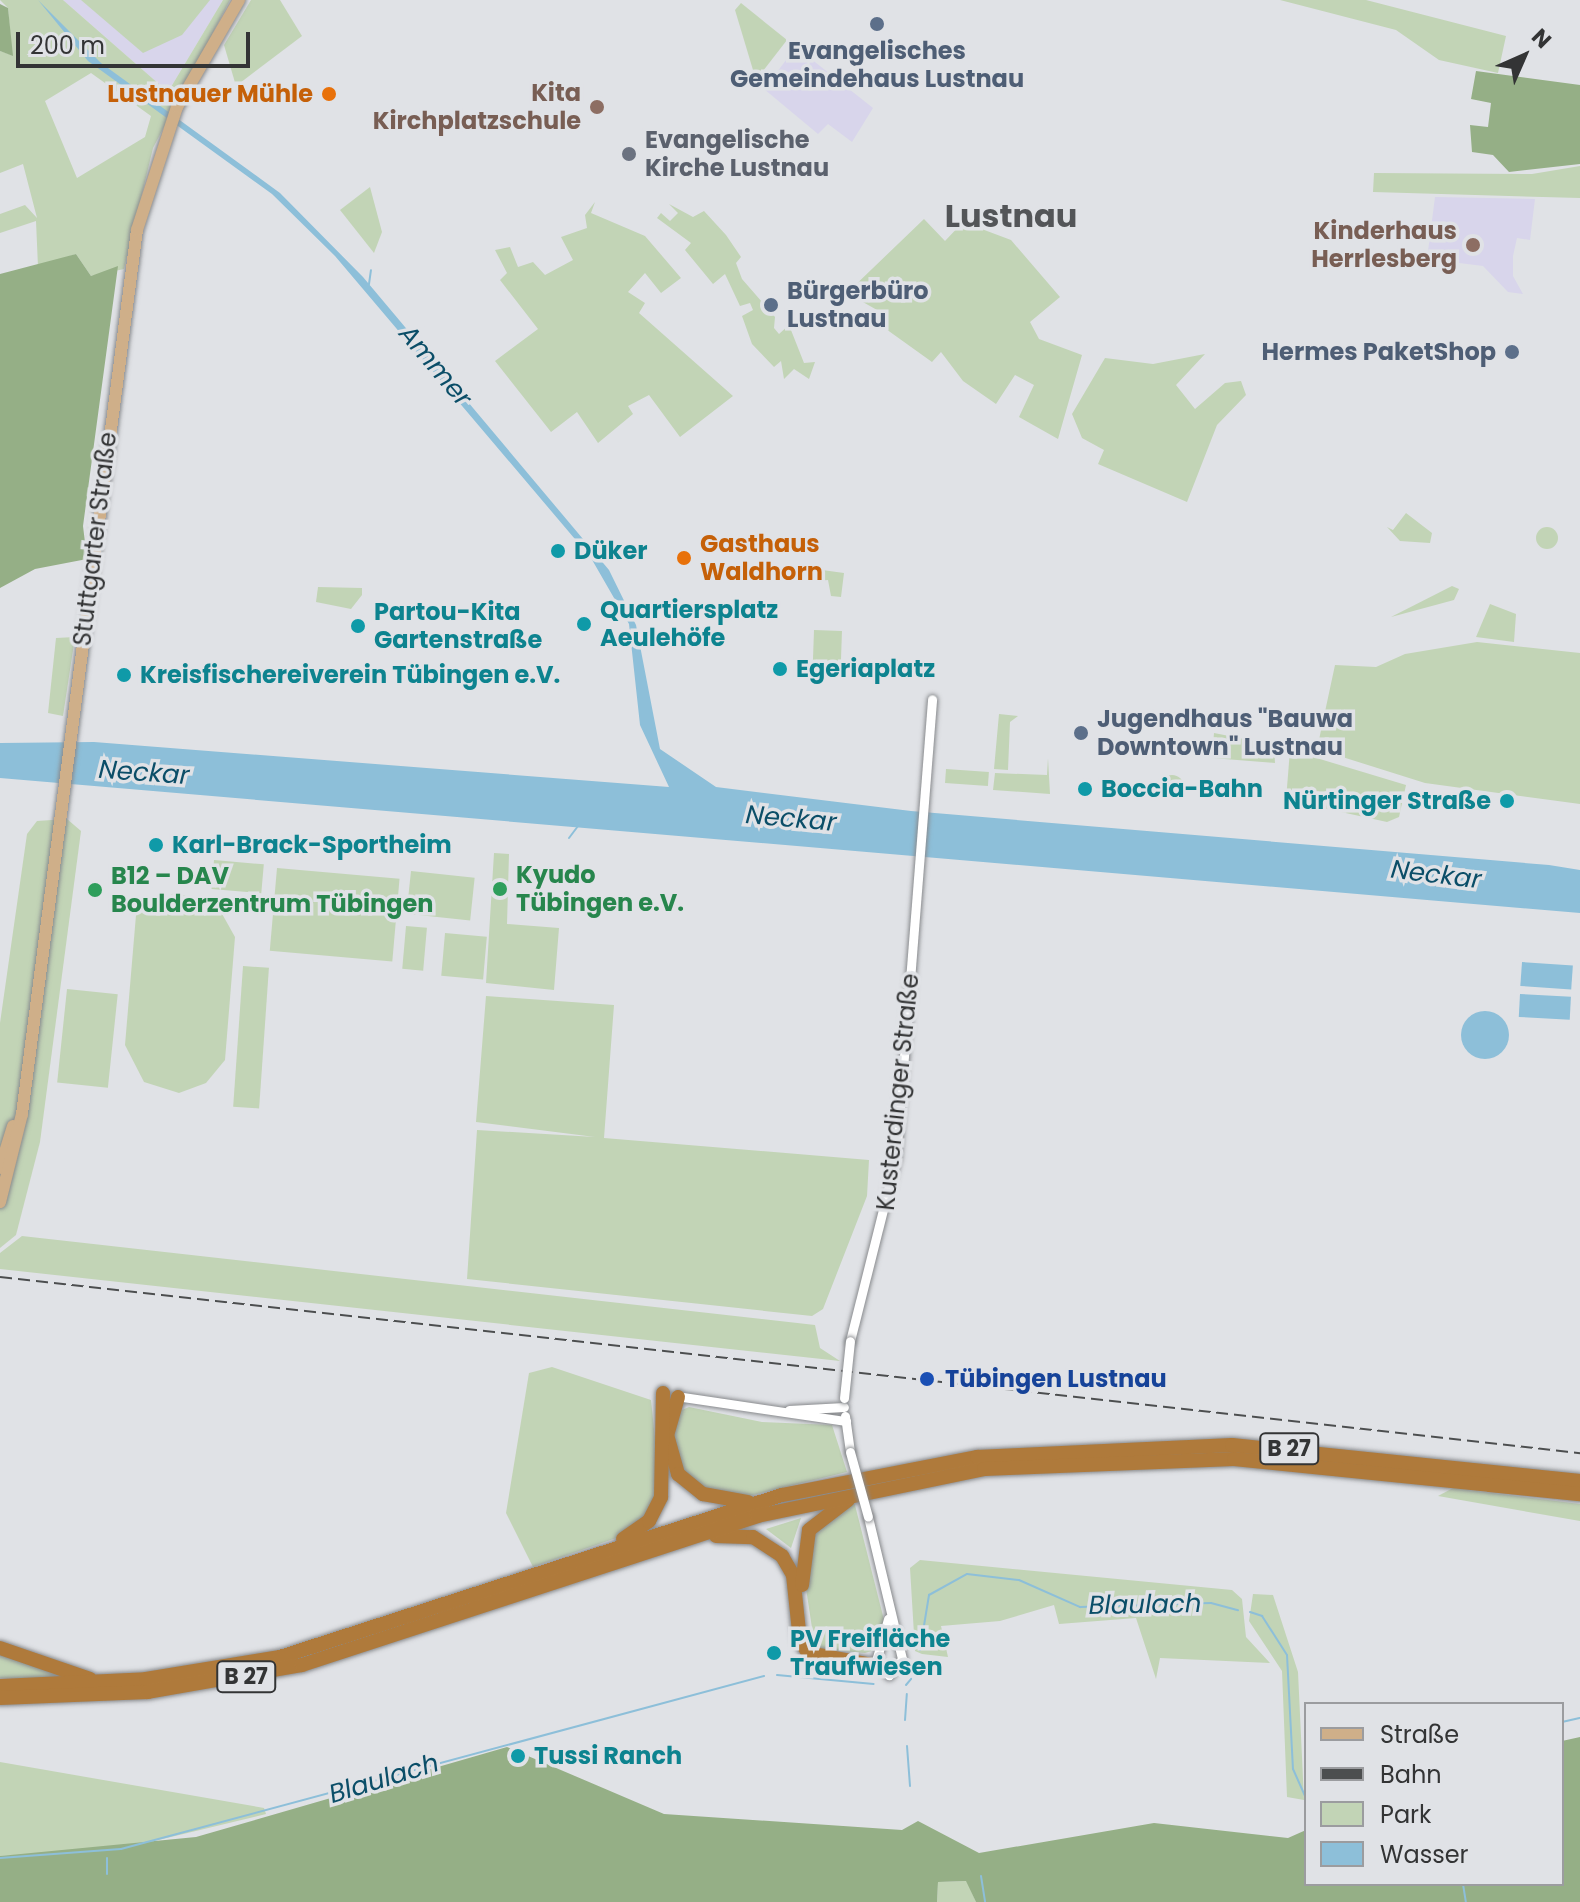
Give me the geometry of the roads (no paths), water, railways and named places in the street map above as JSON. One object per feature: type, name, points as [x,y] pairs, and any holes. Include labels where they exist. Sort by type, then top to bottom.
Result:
[{"type":"highway","points":[[615,1549],[649,1521],[661,1497],[663,1393]]},
{"type":"highway","points":[[678,1397],[667,1435],[678,1474],[711,1498],[753,1504]]},
{"type":"highway","name":"B 27","points":[[0,1686],[106,1683],[230,1667],[333,1644],[753,1504],[955,1460],[1147,1444],[1326,1451],[1580,1481]]},
{"type":"highway","name":"B 27","points":[[0,1698],[148,1692],[302,1665],[665,1546],[878,1487],[1042,1463],[1192,1458],[1580,1494]]},
{"type":"highway","points":[[878,1487],[820,1516],[805,1541],[801,1572],[815,1648],[834,1655],[884,1654]]},
{"type":"highway","points":[[665,1546],[725,1534],[768,1544],[793,1575],[803,1647],[821,1659],[884,1654]]},
{"type":"highway","points":[[0,1648],[106,1683]]},
{"type":"main road","name":"Stuttgarter Straße","points":[[0,1202],[21,1100],[131,263],[167,130],[239,0]]},
{"type":"main road","name":"Stuttgarter Straße","points":[[0,1168],[21,1100]]},
{"type":"street","name":"Kusterdinger Straße","points":[[884,1654],[888,1619],[868,1517],[850,1452],[844,1402],[850,1341],[893,1183],[932,699]]},
{"type":"street","points":[[663,1393],[754,1411],[846,1421]]},
{"type":"street","points":[[754,1411],[844,1402]]},
{"type":"water","points":[[38,0],[101,63],[280,193],[363,277],[609,570],[636,625],[660,749],[716,787],[911,811],[1549,865],[1580,870],[1580,913],[0,778],[0,743],[94,742],[669,787],[640,725],[629,624],[591,558],[335,256],[272,194],[88,61]]},
{"type":"water","points":[[1522,962],[1573,966],[1571,989],[1520,986]]},
{"type":"water","points":[[1520,994],[1571,997],[1570,1020],[1519,1017]]},
{"type":"water","points":[[1485,1011],[1502,1018],[1509,1035],[1502,1052],[1485,1059],[1468,1052],[1461,1035],[1468,1018]]},
{"type":"waterway","points":[[369,284],[371,270]]},
{"type":"waterway","points":[[569,838],[578,826]]},
{"type":"waterway","name":"Blaulach","points":[[920,1650],[929,1595],[967,1574],[1019,1580],[1080,1607],[1211,1603],[1238,1610]]},
{"type":"waterway","name":"Blaulach","points":[[1250,1612],[1262,1616],[1287,1655],[1293,1769],[1304,1794]]},
{"type":"waterway","name":"Blaulach","points":[[777,1675],[874,1684]]},
{"type":"waterway","name":"Blaulach","points":[[0,1858],[121,1849],[764,1676]]},
{"type":"waterway","name":"Blaulach","points":[[906,1685],[911,1679]]},
{"type":"waterway","points":[[905,1720],[907,1694]]},
{"type":"waterway","name":"Blaulach","points":[[1564,1722],[1580,1718]]},
{"type":"waterway","points":[[907,1746],[910,1786]]},
{"type":"waterway","points":[[107,1858],[107,1874]]},
{"type":"waterway","points":[[981,1876],[985,1902]]},
{"type":"waterway","points":[[1463,1886],[1466,1902]]},
{"type":"railway","points":[[0,1277],[1580,1453]]},
{"type":"place","name":"Evangelisches Gemeindehaus Lustnau","points":[[877,24]]},
{"type":"place","name":"Lustnauer Mühle","points":[[329,94]]},
{"type":"place","name":"Kita Kirchplatzschule","points":[[597,107]]},
{"type":"place","name":"Evangelische Kirche Lustnau","points":[[629,154]]},
{"type":"place","name":"Kinderhaus Herrlesberg","points":[[1473,245]]},
{"type":"place","name":"Bürgerbüro Lustnau","points":[[771,305]]},
{"type":"place","name":"Hermes PaketShop","points":[[1512,352]]},
{"type":"place","name":"Düker","points":[[558,551]]},
{"type":"place","name":"Gasthaus Waldhorn","points":[[684,558]]},
{"type":"place","name":"Quartiersplatz Aeulehöfe","points":[[584,624]]},
{"type":"place","name":"Partou-Kita Gartenstraße","points":[[358,626]]},
{"type":"place","name":"Egeriaplatz","points":[[780,669]]},
{"type":"place","name":"Kreisfischereiverein Tübingen e.V.","points":[[124,675]]},
{"type":"place","name":"Jugendhaus \"Bauwa Downtown\" Lustnau","points":[[1081,733]]},
{"type":"place","name":"Boccia-Bahn","points":[[1085,789]]},
{"type":"place","name":"Nürtinger Straße","points":[[1507,801]]},
{"type":"place","name":"Karl-Brack-Sportheim","points":[[156,845]]},
{"type":"place","name":"Kyudo Tübingen e.V.","points":[[500,889]]},
{"type":"place","name":"B12 – DAV Boulderzentrum Tübingen","points":[[95,890]]},
{"type":"place","name":"Tübingen Lustnau","points":[[927,1379]]},
{"type":"place","name":"PV Freifläche Traufwiesen","points":[[774,1653]]},
{"type":"place","name":"Tussi Ranch","points":[[518,1756]]},
{"type":"district","name":"Lustnau","points":[[1011,216]]},
{"type":"water label","name":"Ammer","points":[[435,366]]},
{"type":"water label","name":"Neckar","points":[[144,773]]},
{"type":"water label","name":"Neckar","points":[[791,819]]},
{"type":"water label","name":"Neckar","points":[[1436,875]]}]
